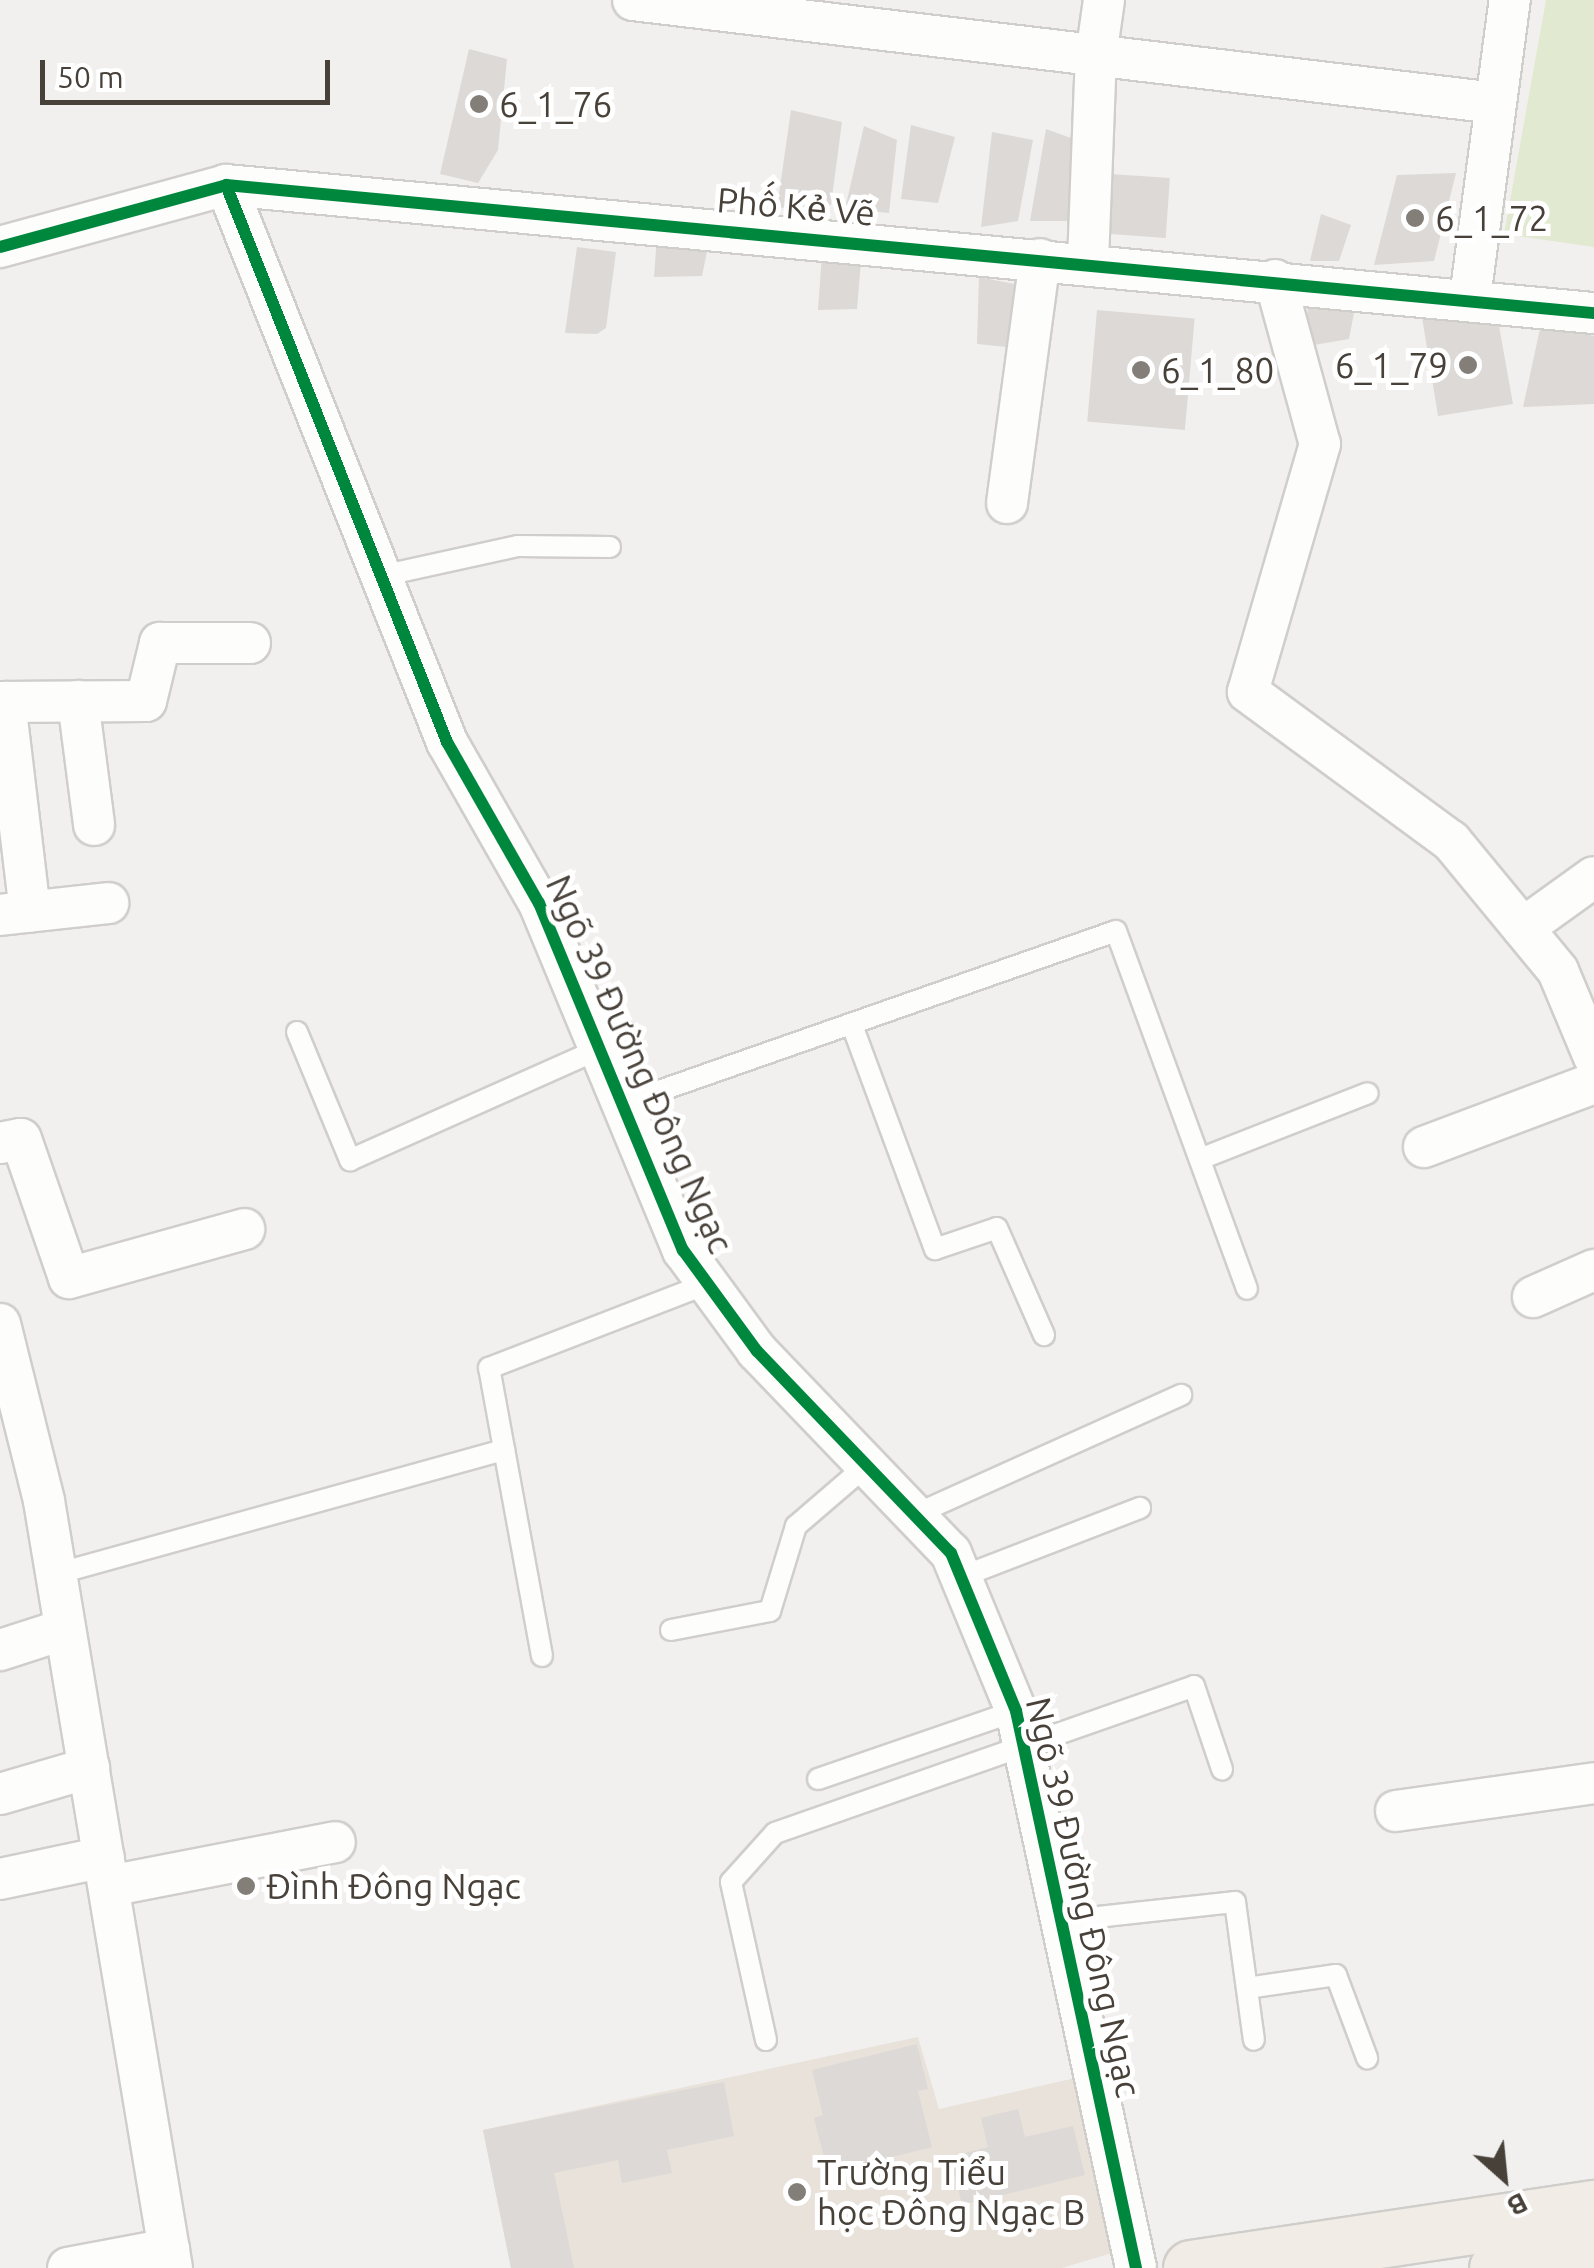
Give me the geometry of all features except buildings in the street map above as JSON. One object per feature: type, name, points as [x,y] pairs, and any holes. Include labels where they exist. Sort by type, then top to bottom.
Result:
[{"type":"main road","points":[[1191,2268],[1594,2208]]},
{"type":"main road","points":[[1497,2268],[1594,2257]]},
{"type":"street","points":[[633,0],[1496,103]]},
{"type":"street","points":[[1088,262],[1096,56],[1104,0]]},
{"type":"street","points":[[1470,298],[1510,0]]},
{"type":"street","name":"Phố Kẻ Vẽ","points":[[0,247],[226,185],[1470,298],[1594,314]]},
{"type":"street","name":"Ngõ 39 Đường Đông Ngạc","points":[[226,185],[447,742],[538,904],[683,1250],[757,1351],[951,1553],[1020,1729],[1136,2268]]},
{"type":"street","points":[[1006,503],[1040,259]]},
{"type":"street","points":[[1275,280],[1320,444],[1248,692],[1451,840],[1558,971],[1594,1057]]},
{"type":"street","points":[[108,903],[15,913],[2,702],[146,700],[160,643],[250,643]]},
{"type":"street","points":[[78,701],[94,824]]},
{"type":"street","points":[[1523,928],[1594,877]]},
{"type":"street","points":[[1424,1147],[1594,1083]]},
{"type":"street","points":[[0,1143],[21,1139],[69,1278],[244,1228]]},
{"type":"street","points":[[1533,1297],[1594,1270]]},
{"type":"street","points":[[0,1324],[8,1386],[56,1574],[171,2258],[68,2268]]},
{"type":"street","points":[[0,1650],[65,1629]]},
{"type":"street","points":[[0,1794],[89,1768]]},
{"type":"street","points":[[1396,1810],[1594,1783]]},
{"type":"street","points":[[0,1879],[106,1872],[335,1842]]},
{"type":"lane","points":[[381,576],[518,546],[610,547]]},
{"type":"lane","points":[[622,1104],[1116,930],[1247,1289]]},
{"type":"lane","points":[[852,1025],[935,1249],[997,1228],[1044,1334]]},
{"type":"lane","points":[[297,1032],[350,1160],[599,1049]]},
{"type":"lane","points":[[1200,1159],[1368,1093]]},
{"type":"lane","points":[[542,1656],[489,1368],[707,1284]]},
{"type":"lane","points":[[914,1515],[1181,1395]]},
{"type":"lane","points":[[56,1574],[504,1450]]},
{"type":"lane","points":[[671,1630],[770,1612],[796,1526],[867,1465]]},
{"type":"lane","points":[[961,1577],[1140,1508]]},
{"type":"lane","points":[[818,1779],[1194,1686],[1222,1769]]},
{"type":"lane","points":[[766,2040],[731,1882],[775,1833],[1020,1729]]},
{"type":"lane","points":[[1060,1921],[1235,1902],[1254,2040]]},
{"type":"lane","points":[[1247,1988],[1336,1975],[1367,2058]]},
{"type":"shaded area","name":"Trường Tiểu học Đông Ngạc B","points":[[918,2037],[939,2109],[1075,2078],[1112,2253],[1062,2268],[511,2268],[483,2130]]},
{"type":"green space","points":[[1546,0],[1594,0],[1594,247],[1504,234]]},
{"type":"cycle path","points":[[226,185],[447,742],[539,903],[683,1250],[757,1351],[951,1553],[1016,1711],[1136,2268]]},
{"type":"cycle path","points":[[0,247],[226,185],[1594,313]]},
{"type":"place","name":"6_1_76","points":[[479,104]]},
{"type":"place","name":"6_1_72","points":[[1415,218]]},
{"type":"place","name":"6_1_79","points":[[1468,365]]},
{"type":"place","name":"6_1_80","points":[[1141,370]]},
{"type":"place","name":"Đình Đông Ngạc","points":[[246,1886]]},
{"type":"place","name":"Trường Tiểu học Đông Ngạc B","points":[[797,2192]]}]
